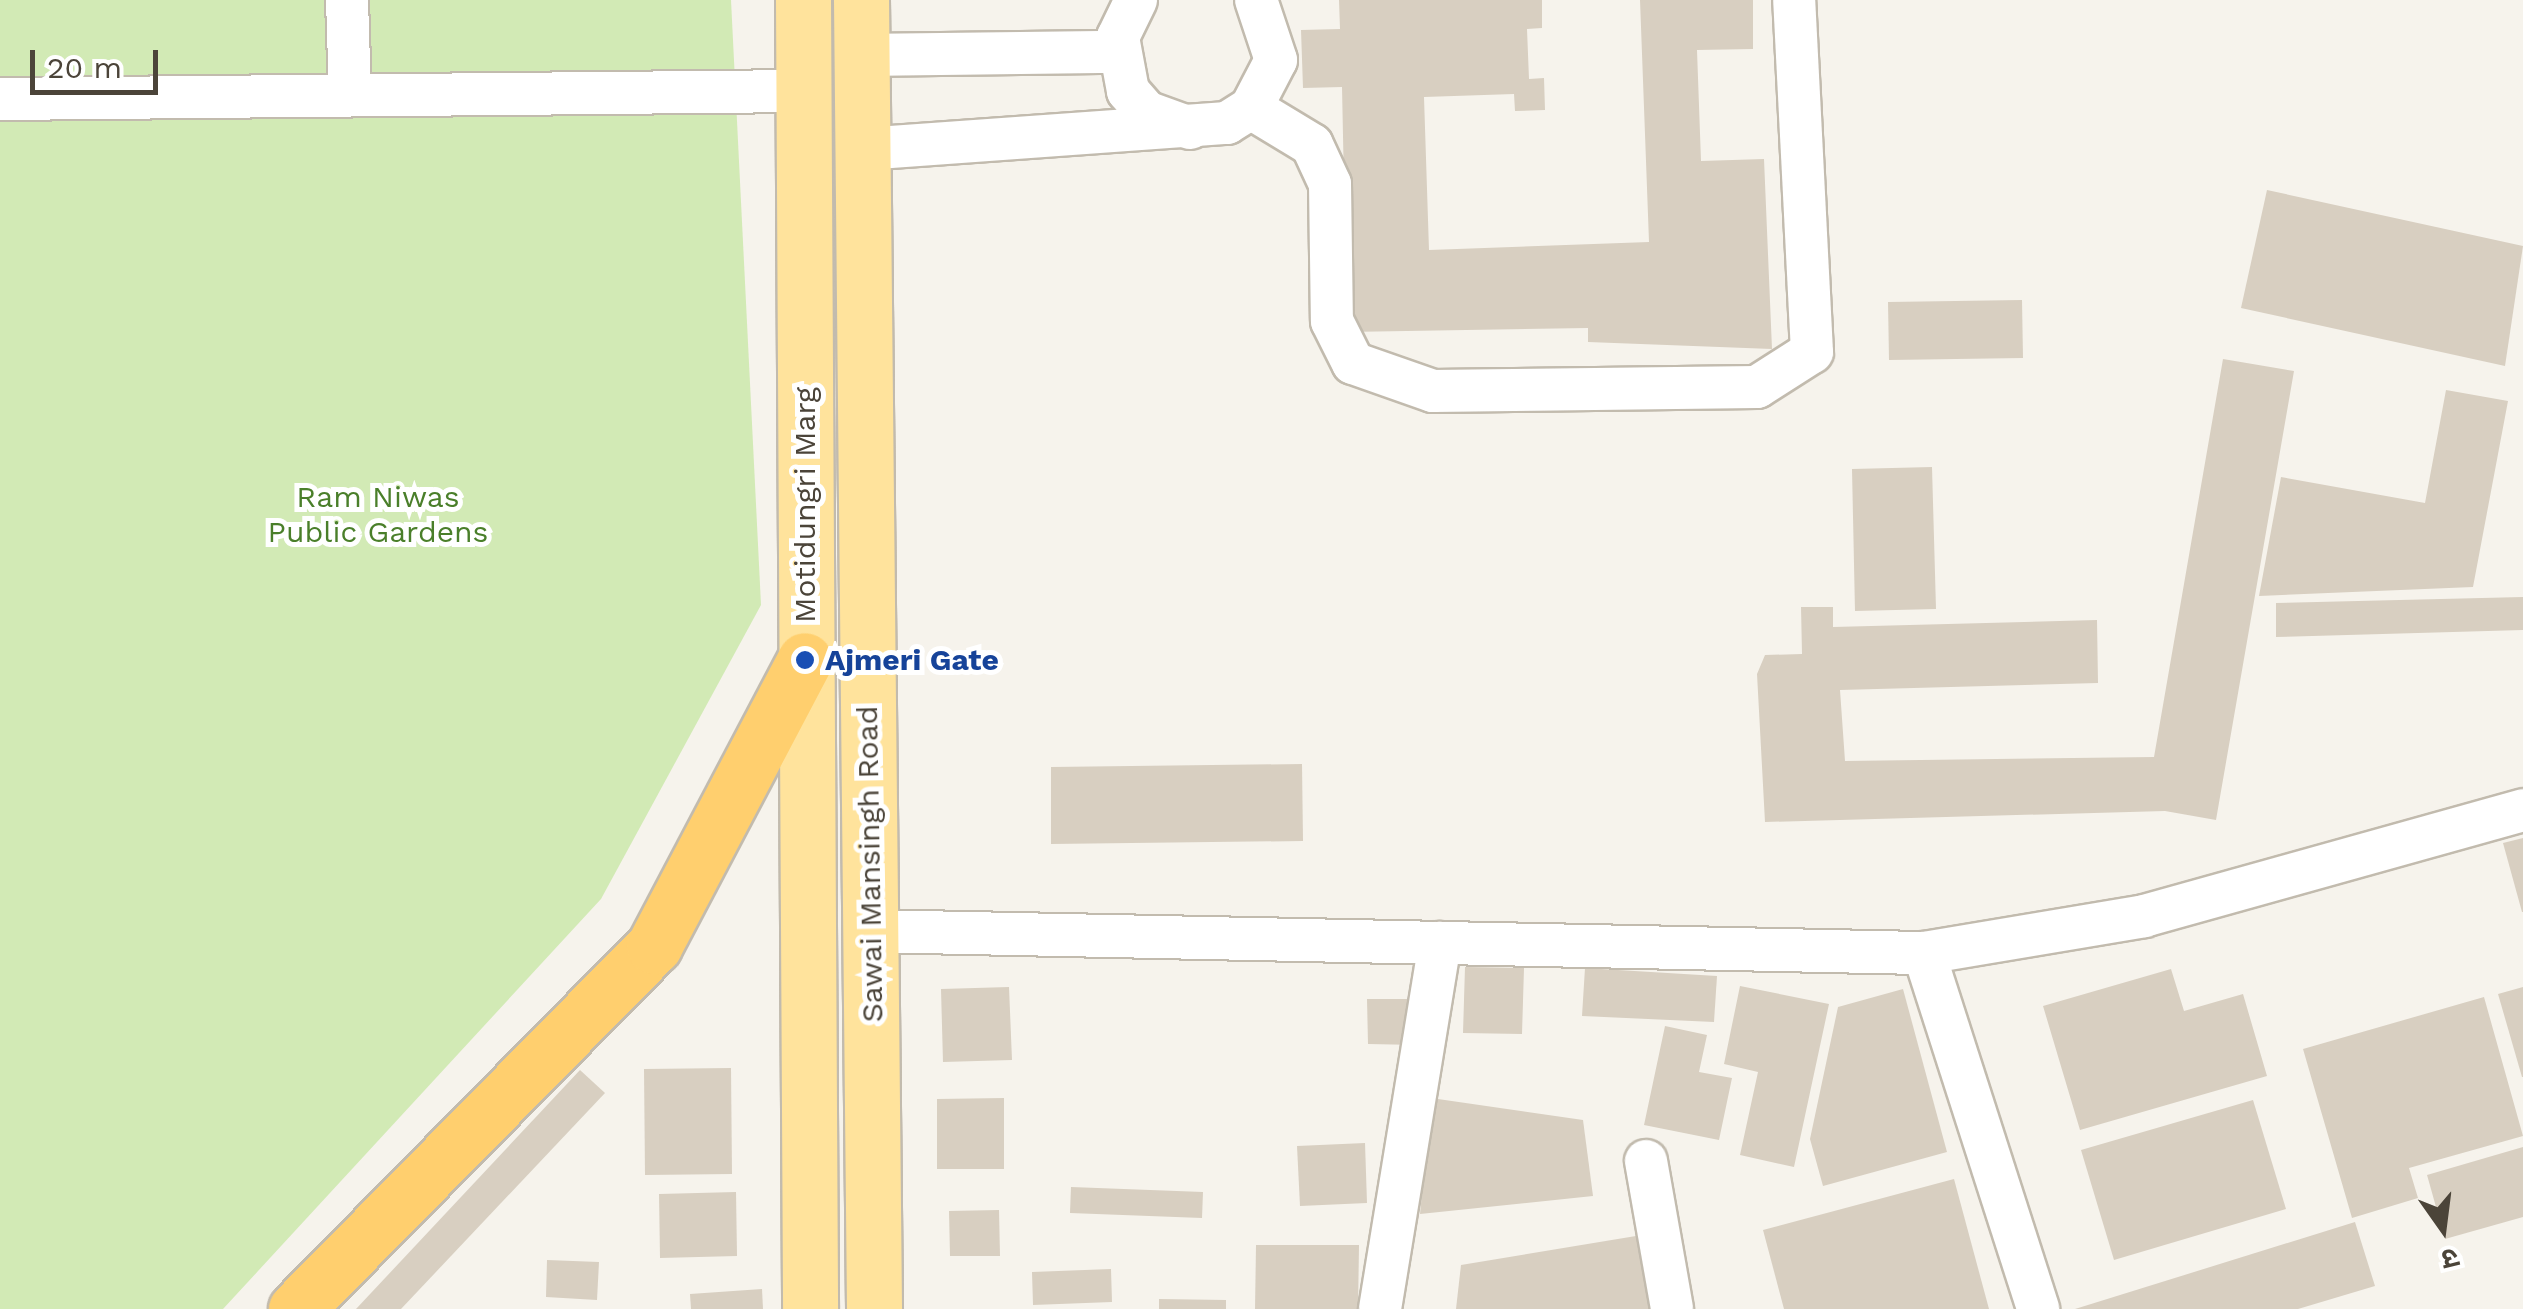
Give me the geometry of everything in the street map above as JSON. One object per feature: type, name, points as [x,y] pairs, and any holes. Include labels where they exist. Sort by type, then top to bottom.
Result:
[{"type":"highway","points":[[296,1309],[654,946],[805,660]]},
{"type":"main road","name":"Motidungri Marg","points":[[803,0],[810,1309]]},
{"type":"main road","name":"Sawai Mansingh Road","points":[[862,0],[874,1309]]},
{"type":"street","points":[[347,0],[350,95]]},
{"type":"street","points":[[1136,0],[1119,52],[1128,91],[1146,112],[1201,130]]},
{"type":"street","points":[[863,149],[1201,130],[1251,108],[1276,60],[1256,0]]},
{"type":"street","points":[[1251,108],[1312,144],[1330,184],[1332,321],[1353,363],[1432,391],[1757,387],[1812,352],[1794,0]]},
{"type":"street","points":[[862,55],[1119,52]]},
{"type":"street","points":[[0,99],[804,91]]},
{"type":"street","points":[[871,931],[1924,953],[2144,916],[2523,810]]},
{"type":"street","points":[[1380,1309],[1440,943]]},
{"type":"street","points":[[1924,953],[2038,1309]]},
{"type":"street","points":[[1646,1161],[1672,1309]]},
{"type":"green space","name":"Ram Niwas Public Gardens","points":[[0,0],[731,0],[761,605],[601,899],[223,1309],[0,1309]]},
{"type":"building","points":[[1339,0],[1542,0],[1542,28],[1527,29],[1529,79],[1544,78],[1545,110],[1515,111],[1514,94],[1424,97],[1429,250],[1649,242],[1640,0],[1753,0],[1753,49],[1697,50],[1701,161],[1764,159],[1772,349],[1588,342],[1588,328],[1347,332],[1342,87],[1303,88],[1301,30],[1340,29]]},
{"type":"building","points":[[2267,190],[2523,246],[2505,366],[2241,308]]},
{"type":"building","points":[[2022,300],[2023,358],[1889,360],[1888,302]]},
{"type":"building","points":[[2223,359],[2294,371],[2216,820],[2165,811],[1765,822],[1757,674],[1765,655],[1802,654],[1801,607],[1833,607],[1833,627],[2097,620],[2098,683],[1840,690],[1845,761],[2154,757]]},
{"type":"building","points":[[2446,390],[2508,401],[2473,587],[2259,596],[2281,477],[2425,503]]},
{"type":"building","points":[[1932,467],[1936,609],[1855,611],[1852,469]]},
{"type":"building","points":[[2523,597],[2523,630],[2276,637],[2276,603]]},
{"type":"building","points":[[1302,764],[1303,841],[1051,844],[1051,767]]},
{"type":"building","points":[[2523,838],[2523,912],[2522,912],[2503,843]]},
{"type":"building","points":[[1465,967],[1524,968],[1522,1034],[1463,1033]]},
{"type":"building","points":[[1585,968],[1717,976],[1714,1022],[1582,1016]]},
{"type":"building","points":[[2171,969],[2184,1011],[2243,994],[2267,1076],[2080,1130],[2043,1006]]},
{"type":"building","points":[[1740,986],[1829,1004],[1794,1167],[1740,1155],[1758,1072],[1724,1064]]},
{"type":"building","points":[[1009,987],[1012,1060],[943,1062],[941,989]]},
{"type":"building","points":[[2523,987],[2523,1077],[2522,1077],[2498,994]]},
{"type":"building","points":[[1903,989],[1947,1152],[1823,1186],[1810,1139],[1838,1007]]},
{"type":"building","points":[[2484,997],[2523,1136],[2409,1168],[2418,1198],[2352,1218],[2303,1049]]},
{"type":"building","points":[[1367,999],[1418,999],[1418,1045],[1368,1044]]},
{"type":"building","points":[[1665,1026],[1707,1035],[1699,1072],[1732,1078],[1719,1140],[1644,1125]]},
{"type":"building","points":[[731,1068],[732,1174],[645,1175],[644,1069]]},
{"type":"building","points":[[580,1070],[605,1093],[401,1309],[356,1309]]},
{"type":"building","points":[[1004,1098],[1004,1169],[937,1169],[937,1099]]},
{"type":"building","points":[[1431,1098],[1583,1120],[1593,1196],[1420,1214]]},
{"type":"building","points":[[2253,1100],[2286,1209],[2114,1260],[2081,1150]]},
{"type":"building","points":[[1365,1143],[1367,1203],[1300,1206],[1297,1146]]},
{"type":"building","points":[[2523,1147],[2523,1217],[2445,1239],[2427,1175]]},
{"type":"building","points":[[1954,1179],[1989,1309],[1784,1309],[1763,1230]]},
{"type":"building","points":[[1071,1187],[1203,1192],[1202,1218],[1070,1213]]},
{"type":"building","points":[[736,1192],[737,1256],[660,1258],[659,1194]]},
{"type":"building","points":[[999,1210],[1000,1256],[950,1256],[949,1211]]},
{"type":"building","points":[[2355,1222],[2375,1286],[2298,1309],[2075,1309]]},
{"type":"building","points":[[1648,1234],[1660,1309],[1456,1309],[1461,1265]]},
{"type":"building","points":[[1256,1245],[1359,1245],[1358,1309],[1255,1309]]},
{"type":"building","points":[[547,1260],[599,1262],[597,1300],[546,1297]]},
{"type":"building","points":[[1111,1269],[1112,1302],[1033,1305],[1032,1272]]},
{"type":"building","points":[[762,1289],[763,1309],[691,1309],[690,1294]]},
{"type":"building","points":[[1159,1299],[1226,1300],[1226,1309],[1159,1309]]},
{"type":"place","name":"Ajmeri Gate","points":[[805,660]]}]
